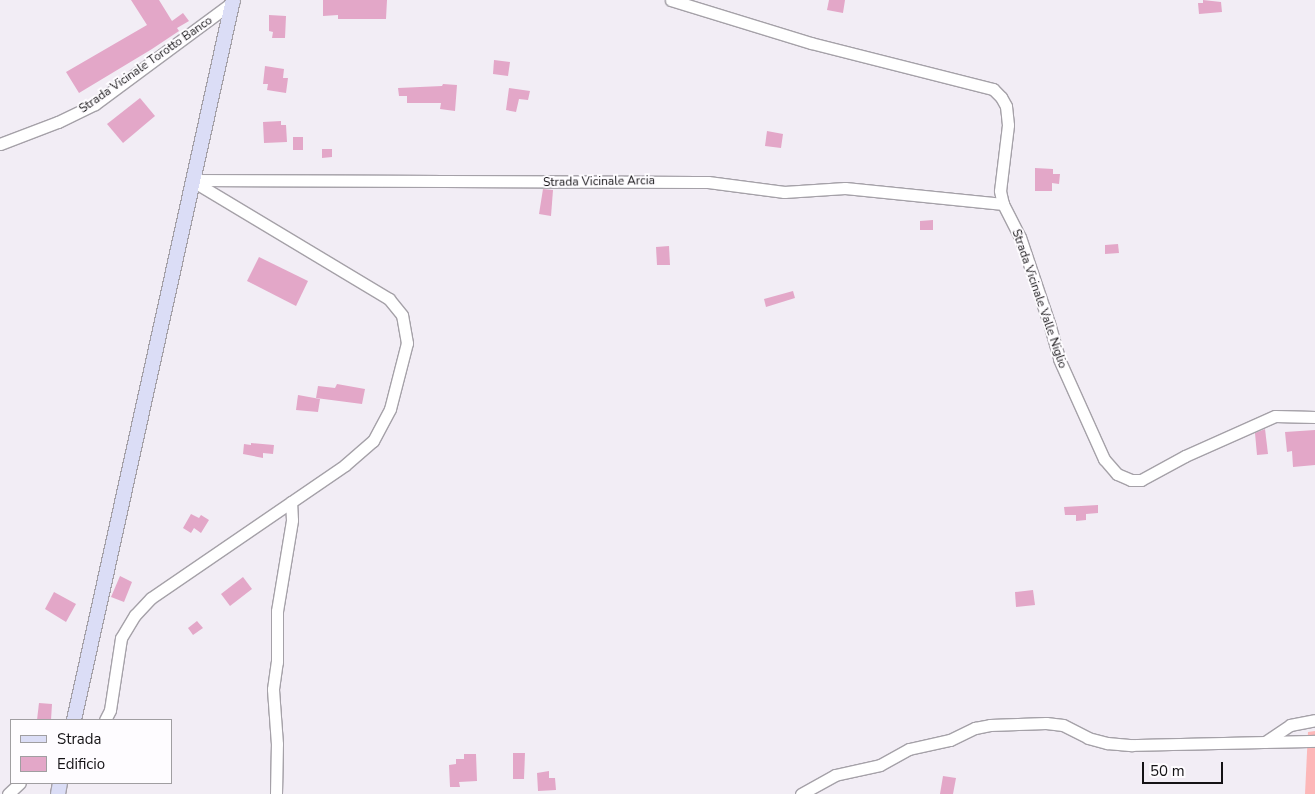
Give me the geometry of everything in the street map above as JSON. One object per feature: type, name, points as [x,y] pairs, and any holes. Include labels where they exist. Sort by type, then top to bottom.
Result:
[{"type":"main road","points":[[74,719],[233,1]]},
{"type":"street","name":"Strada Vicinale Valle Niglio","points":[[671,0],[811,43],[992,89],[1006,106],[1006,147],[1002,164],[1000,191],[1003,204],[1020,237],[1049,323],[1059,360],[1104,459],[1117,474],[1131,480],[1141,480],[1186,456],[1276,416],[1315,417]]},
{"type":"street","name":"Strada Vicinale Torotto Banco","points":[[0,144],[58,122],[94,104],[233,1]]},
{"type":"street","name":"Strada Vicinale Arcia","points":[[192,180],[708,182],[784,192],[845,188],[1003,204]]},
{"type":"street","points":[[106,719],[110,710],[121,638],[135,615],[151,598],[345,465],[373,441],[390,409],[407,343],[402,315],[389,299],[192,180]]},
{"type":"street","points":[[276,794],[277,744],[273,689],[277,662],[278,611],[292,520],[291,502]]},
{"type":"street","points":[[1263,743],[1290,725],[1315,720]]},
{"type":"street","points":[[802,794],[835,775],[880,765],[909,749],[950,740],[975,728],[990,725],[1046,723],[1063,725],[1088,738],[1107,743],[1178,745],[1245,740],[1263,743],[1315,741]]},
{"type":"street","points":[[8,794],[19,784]]},
{"type":"shaded area","points":[[1315,731],[1315,794],[1305,794],[1308,732]]},
{"type":"building","points":[[131,0],[159,0],[172,21],[183,13],[189,21],[177,28],[179,31],[152,49],[79,93],[66,72],[147,25]]},
{"type":"building","points":[[323,0],[387,0],[386,19],[338,19],[338,15],[323,16]]},
{"type":"building","points":[[829,0],[845,0],[843,13],[827,10]]},
{"type":"building","points":[[1203,0],[1221,2],[1222,12],[1199,14],[1198,3],[1203,3]]},
{"type":"building","points":[[269,15],[286,16],[285,38],[272,38],[273,32],[269,31]]},
{"type":"building","points":[[494,60],[510,62],[508,76],[493,74]]},
{"type":"building","points":[[265,66],[284,69],[283,78],[288,78],[286,93],[267,90],[268,84],[263,84]]},
{"type":"building","points":[[443,84],[457,85],[455,111],[440,109],[441,103],[407,103],[407,96],[399,96],[398,88],[442,86]]},
{"type":"building","points":[[509,88],[530,91],[528,100],[519,99],[516,112],[506,110]]},
{"type":"building","points":[[140,98],[155,116],[123,143],[107,124]]},
{"type":"building","points":[[281,121],[281,125],[286,125],[287,142],[264,143],[263,122]]},
{"type":"building","points":[[767,131],[783,134],[781,148],[765,146]]},
{"type":"building","points":[[293,137],[303,137],[303,150],[293,150]]},
{"type":"building","points":[[322,149],[332,149],[332,157],[322,158]]},
{"type":"building","points":[[1035,168],[1053,169],[1053,174],[1060,174],[1059,184],[1052,183],[1052,191],[1035,191]]},
{"type":"building","points":[[543,189],[553,190],[551,216],[539,214]]},
{"type":"building","points":[[933,220],[933,230],[920,230],[920,221]]},
{"type":"building","points":[[1118,244],[1119,253],[1105,254],[1105,245]]},
{"type":"building","points":[[669,246],[670,265],[657,265],[656,247]]},
{"type":"building","points":[[259,257],[308,281],[296,306],[247,281]]},
{"type":"building","points":[[793,291],[795,298],[766,307],[764,299]]},
{"type":"building","points":[[337,384],[365,389],[362,404],[316,398],[318,386],[335,388]]},
{"type":"building","points":[[298,395],[320,399],[318,412],[296,410]]},
{"type":"building","points":[[1265,429],[1268,454],[1257,455],[1255,433]]},
{"type":"building","points":[[1315,430],[1315,465],[1293,467],[1292,451],[1287,452],[1285,432]]},
{"type":"building","points":[[251,443],[274,445],[273,454],[263,453],[263,458],[243,454],[244,444],[251,445]]},
{"type":"building","points":[[1098,505],[1098,513],[1086,514],[1086,520],[1076,521],[1076,515],[1065,515],[1064,507]]},
{"type":"building","points":[[191,514],[199,518],[201,515],[209,520],[201,533],[194,528],[191,533],[183,528]]},
{"type":"building","points":[[120,576],[132,582],[124,602],[111,597]]},
{"type":"building","points":[[243,577],[252,589],[230,606],[221,594]]},
{"type":"building","points":[[1033,590],[1035,605],[1016,607],[1015,592]]},
{"type":"building","points":[[54,592],[76,604],[66,622],[45,609]]},
{"type":"building","points":[[197,621],[203,628],[193,635],[188,628]]},
{"type":"building","points":[[39,703],[52,704],[51,719],[37,719]]},
{"type":"building","points":[[513,753],[525,753],[524,779],[513,779]]},
{"type":"building","points":[[464,754],[476,754],[477,781],[459,782],[460,787],[450,787],[449,765],[456,764],[456,759],[464,759]]},
{"type":"building","points":[[549,771],[549,778],[555,778],[556,790],[538,791],[537,773]]},
{"type":"building","points":[[943,776],[956,778],[953,794],[940,794]]}]
